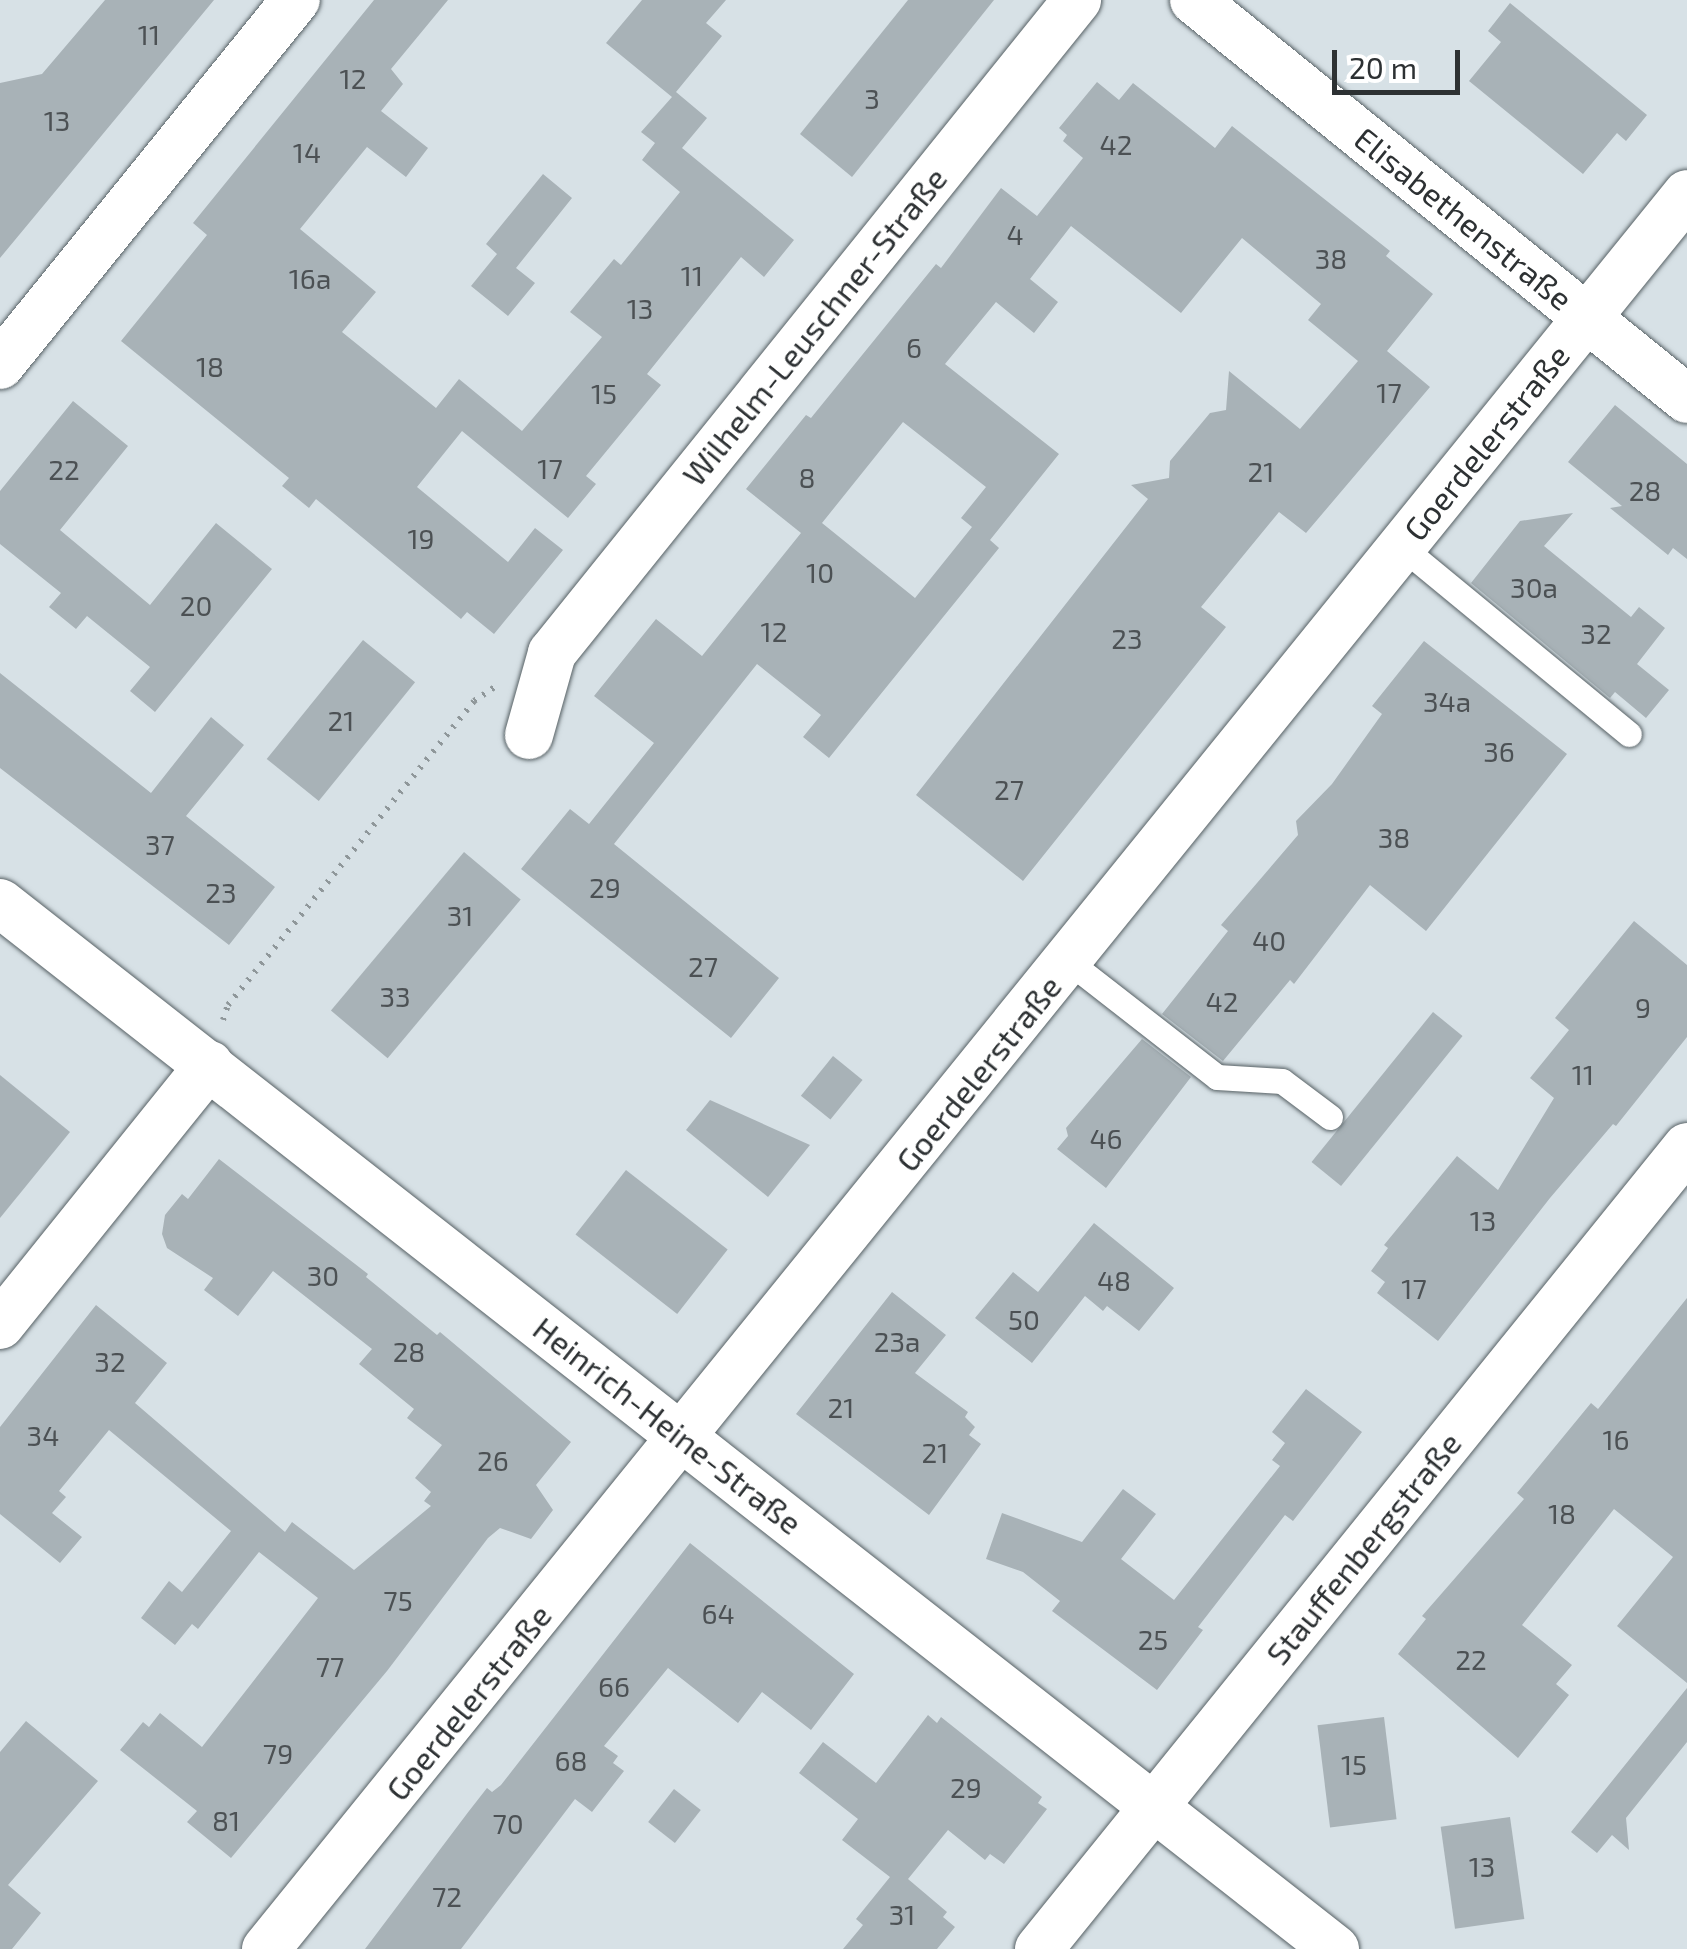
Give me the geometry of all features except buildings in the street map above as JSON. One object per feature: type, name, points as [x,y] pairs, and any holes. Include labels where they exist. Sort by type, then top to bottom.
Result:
[{"type":"street","points":[[0,364],[296,0]]},
{"type":"street","name":"Wilhelm-Leuschner-Straße","points":[[529,735],[552,652],[1077,0]]},
{"type":"street","name":"Elisabethenstraße","points":[[1194,0],[1687,400]]},
{"type":"street","name":"Goerdelerstraße","points":[[266,1949],[684,1438],[1687,194]]},
{"type":"street","name":"Heinrich-Heine-Straße","points":[[0,902],[1334,1949]]},
{"type":"street","points":[[0,1325],[209,1065]]},
{"type":"street","name":"Stauffenbergstraße","points":[[1039,1949],[1687,1147]]},
{"type":"lane","points":[[1402,546],[1629,734]]},
{"type":"lane","points":[[1068,960],[1217,1077],[1282,1080],[1330,1117]]},
{"type":"path","points":[[209,1065],[228,1005],[474,701],[552,652]]}]
